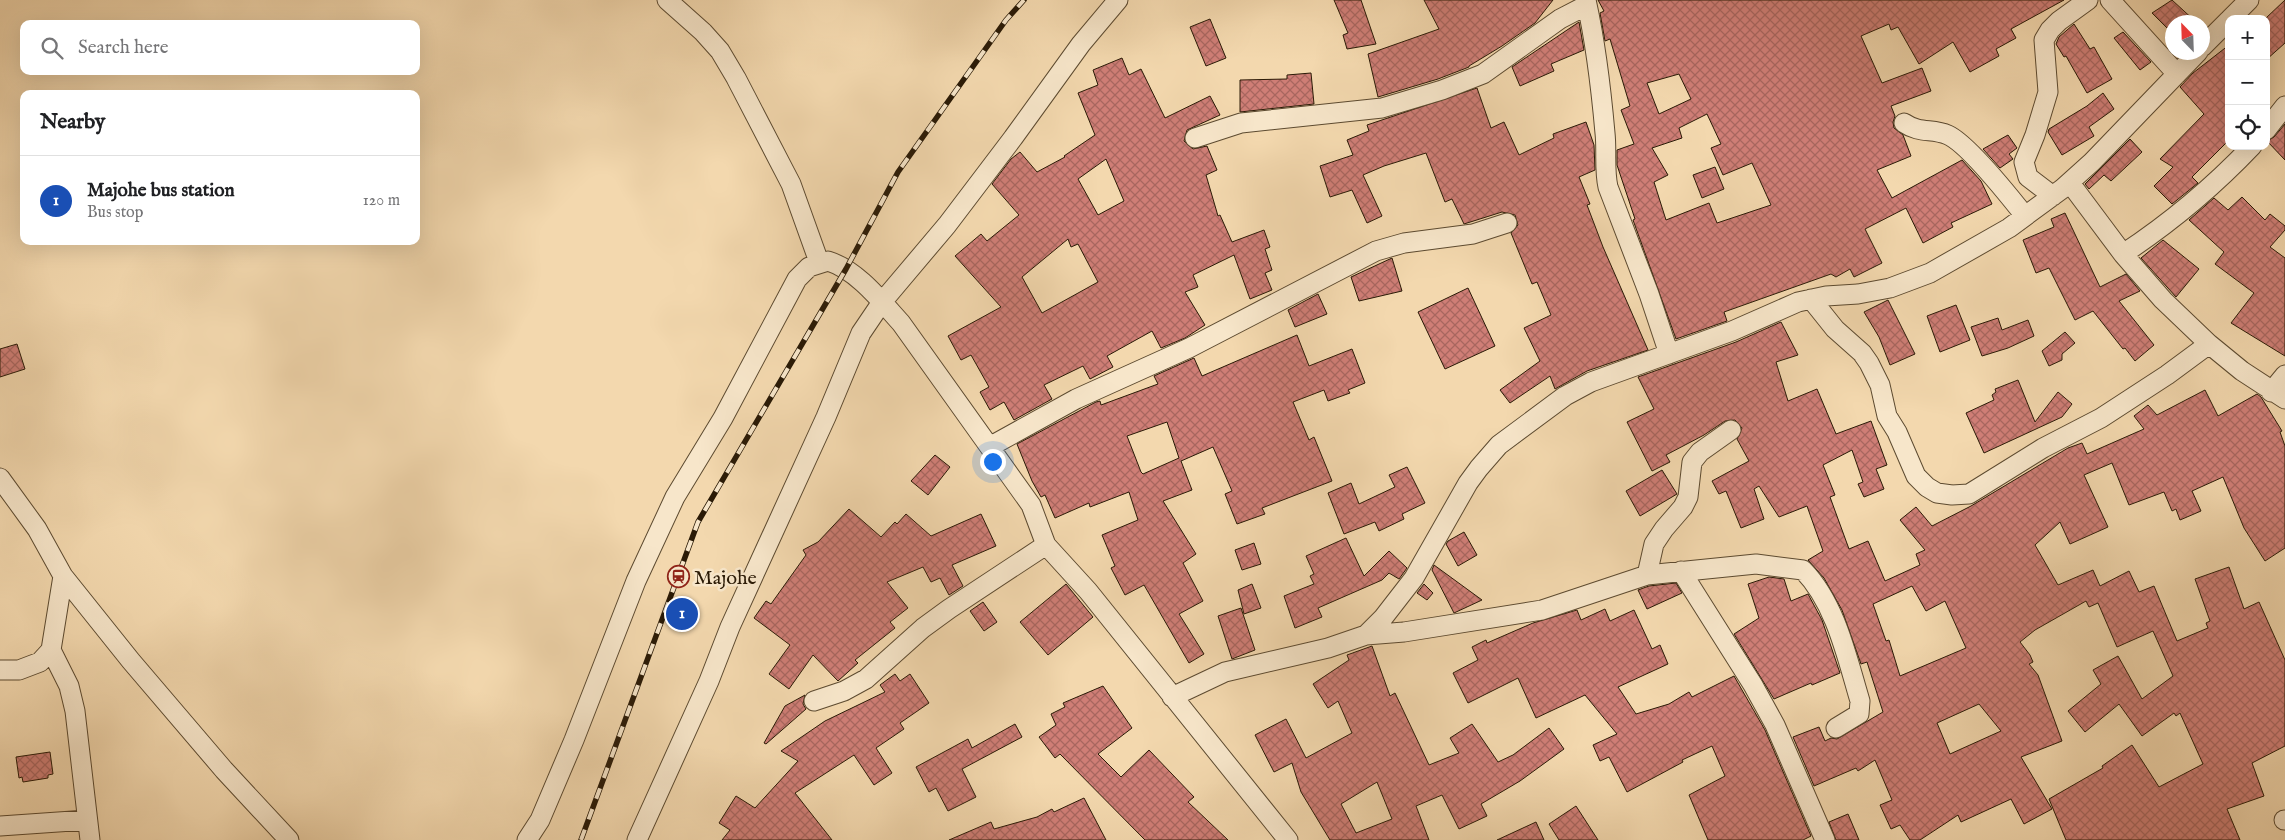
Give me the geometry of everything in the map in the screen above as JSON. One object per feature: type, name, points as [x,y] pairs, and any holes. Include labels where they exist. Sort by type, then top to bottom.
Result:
[{"type":"street","points":[[667,0],[703,32],[720,51],[736,78],[791,184],[819,262]]},
{"type":"street","points":[[637,840],[706,690],[730,627],[826,417],[861,333],[882,302],[947,225],[1081,44],[1118,0]]},
{"type":"street","points":[[2053,196],[2028,177],[2024,162],[2035,135],[2048,92],[2044,40],[2059,21],[2088,0]]},
{"type":"street","points":[[2110,0],[2177,74]]},
{"type":"street","points":[[2235,15],[2249,0]]},
{"type":"street","points":[[1195,138],[1241,122],[1382,108],[1442,90],[1482,74],[1586,2],[1598,68],[1605,136],[1604,172],[1669,354]]},
{"type":"street","points":[[2210,39],[2225,25]]},
{"type":"street","points":[[1366,635],[1383,618],[1414,578],[1468,483],[1499,444],[1565,396],[1591,382],[1811,299],[1858,294],[1890,288],[1915,280],[1992,238],[2053,196],[2070,182],[2190,60]]},
{"type":"street","points":[[2270,125],[2285,106]]},
{"type":"street","points":[[1904,123],[1914,130],[1948,135],[1964,146],[2025,216]]},
{"type":"street","points":[[2123,254],[2175,217],[2248,150]]},
{"type":"street","points":[[2070,182],[2143,279],[2209,344],[2242,371],[2281,398],[2285,375]]},
{"type":"street","points":[[991,446],[1076,399],[1189,348],[1376,251],[1404,243],[1473,234],[1507,223]]},
{"type":"street","points":[[527,840],[540,820],[636,581],[675,497],[723,418],[797,280],[809,267],[819,262],[828,261],[846,269],[882,302],[901,323],[991,446],[1031,505],[1046,545],[1088,592],[1288,840]]},
{"type":"street","points":[[1811,299],[1845,339],[1862,353],[1869,363],[1880,385],[1887,416],[1898,432],[1916,476],[1927,487],[1937,493],[1952,495],[1969,494],[2029,456],[2101,418],[2168,375],[2209,344]]},
{"type":"street","points":[[1647,575],[1654,544],[1688,497],[1692,462],[1700,452],[1731,430]]},
{"type":"street","points":[[0,478],[36,529],[63,576],[168,705],[289,840]]},
{"type":"street","points":[[814,701],[844,691],[866,678],[923,628],[948,609],[1046,545]]},
{"type":"street","points":[[1172,697],[1225,672],[1328,648],[1366,635],[1412,631],[1542,610],[1647,575],[1756,564],[1803,570],[1820,590],[1836,627],[1860,701],[1858,714],[1836,728]]},
{"type":"street","points":[[1681,571],[1753,684],[1775,725],[1825,840]]},
{"type":"street","points":[[0,670],[19,670],[40,662],[51,650],[63,576]]},
{"type":"street","points":[[51,650],[69,686],[75,711],[90,840]]},
{"type":"street","points":[[0,826],[87,820]]},
{"type":"building","points":[[1334,0],[1361,0],[1376,44],[1347,49],[1343,35],[1348,33]]},
{"type":"building","points":[[1424,0],[1553,0],[1535,23],[1469,67],[1438,79],[1378,97],[1368,54],[1439,29]]},
{"type":"building","points":[[1598,0],[2064,0],[2011,29],[2016,38],[1996,49],[1999,56],[1970,72],[1953,42],[1919,64],[1898,27],[1891,30],[1889,24],[1861,36],[1882,83],[1922,68],[1931,91],[1891,106],[1895,116],[1894,128],[1903,135],[1911,156],[1877,170],[1892,198],[1962,160],[1981,181],[1992,204],[1951,223],[1953,227],[1923,243],[1906,208],[1865,229],[1882,263],[1854,277],[1850,269],[1836,277],[1831,274],[1724,312],[1727,321],[1676,339],[1633,220],[1635,219],[1617,165],[1617,150],[1634,144],[1621,110],[1630,106],[1610,39],[1605,41],[1600,13],[1604,11]],"holes":[[[1679,74],[1691,99],[1659,114],[1647,83]],[[1707,114],[1721,144],[1711,148],[1723,175],[1752,163],[1771,205],[1717,223],[1709,203],[1666,220],[1654,182],[1668,175],[1652,148],[1682,138],[1679,128]]]},
{"type":"building","points":[[2172,0],[2188,15],[2165,15],[2165,26],[2152,13]]},
{"type":"building","points":[[2285,0],[2285,43],[2270,56],[2270,15]]},
{"type":"building","points":[[1210,19],[1226,58],[1206,66],[1190,27]]},
{"type":"building","points":[[1579,22],[1584,50],[1551,64],[1554,71],[1520,86],[1512,67]]},
{"type":"building","points":[[2074,24],[2090,49],[2094,47],[2112,79],[2087,93],[2066,56],[2064,57],[2056,44],[2059,37]]},
{"type":"building","points":[[2123,32],[2151,62],[2140,70],[2114,38]]},
{"type":"building","points":[[2225,48],[2225,144],[2192,177],[2198,183],[2172,204],[2154,186],[2173,167],[2160,159],[2204,114],[2180,87],[2193,73]]},
{"type":"building","points":[[1122,58],[1129,75],[1141,69],[1165,118],[1210,96],[1220,115],[1187,130],[1184,141],[1193,149],[1207,146],[1217,170],[1206,175],[1218,216],[1220,215],[1232,242],[1264,230],[1270,247],[1265,249],[1272,270],[1265,273],[1272,290],[1250,299],[1234,255],[1193,275],[1198,287],[1185,292],[1205,325],[1185,338],[1161,348],[1152,331],[1107,356],[1113,367],[1090,379],[1083,366],[1044,385],[1052,399],[1014,420],[1004,402],[990,410],[980,392],[989,387],[971,355],[961,360],[948,336],[1001,307],[955,256],[981,234],[987,241],[1019,215],[992,184],[1011,159],[1020,152],[1037,172],[1065,157],[1095,135],[1078,93],[1098,85],[1093,70]],"holes":[[[1106,159],[1124,201],[1098,215],[1078,179]],[[1068,239],[1071,247],[1078,244],[1098,282],[1042,313],[1022,277]]]},
{"type":"building","points":[[1311,73],[1314,104],[1240,112],[1240,80],[1287,79],[1287,75]]},
{"type":"building","points":[[1477,88],[1491,128],[1504,122],[1519,155],[1554,138],[1553,134],[1586,122],[1594,145],[1595,170],[1579,177],[1590,204],[1587,205],[1603,247],[1648,350],[1587,371],[1555,389],[1550,376],[1510,403],[1500,390],[1540,361],[1524,328],[1551,315],[1537,282],[1532,284],[1511,233],[1518,225],[1515,215],[1502,212],[1464,224],[1452,199],[1445,202],[1426,153],[1384,166],[1363,175],[1382,216],[1367,223],[1352,190],[1330,197],[1320,166],[1353,155],[1347,140],[1369,131],[1367,125]]},
{"type":"building","points":[[2103,93],[2114,109],[2089,127],[2094,136],[2062,155],[2048,132],[2049,129],[2087,106]]},
{"type":"building","points":[[2285,124],[2285,160],[2270,144],[2270,139]]},
{"type":"building","points":[[2008,135],[2017,148],[2009,154],[2013,159],[2000,168],[1983,149]]},
{"type":"building","points":[[2130,139],[2142,152],[2111,181],[2104,175],[2089,189],[2085,184]]},
{"type":"building","points":[[1715,167],[1724,189],[1702,198],[1693,175]]},
{"type":"building","points":[[2242,197],[2265,220],[2270,214],[2285,226],[2285,230],[2270,247],[2285,258],[2285,356],[2231,323],[2254,293],[2215,264],[2224,252],[2189,220],[2214,198],[2228,210]]},
{"type":"building","points":[[2065,213],[2100,287],[2126,274],[2140,291],[2119,301],[2154,345],[2135,361],[2093,311],[2075,320],[2049,268],[2036,273],[2023,240],[2054,227],[2051,219]]},
{"type":"building","points":[[2163,240],[2199,269],[2176,297],[2141,258]]},
{"type":"building","points":[[1392,258],[1402,291],[1359,301],[1351,277]]},
{"type":"building","points":[[1468,288],[1495,346],[1445,369],[1418,312]]},
{"type":"building","points":[[1318,294],[1327,314],[1295,327],[1288,310]]},
{"type":"building","points":[[1888,300],[1915,354],[1890,365],[1879,337],[1864,312]]},
{"type":"building","points":[[1956,305],[1970,340],[1940,352],[1927,316]]},
{"type":"building","points":[[1998,318],[2002,330],[2028,320],[2034,336],[2008,348],[1982,356],[1971,327]]},
{"type":"building","points":[[1781,322],[1798,355],[1776,362],[1788,401],[1817,389],[1836,434],[1871,421],[1887,465],[1876,469],[1884,489],[1864,497],[1858,484],[1863,482],[1852,450],[1823,465],[1835,495],[1830,497],[1849,549],[1868,541],[1885,581],[1920,565],[1916,554],[1925,550],[1900,520],[1916,507],[1932,526],[1971,506],[2068,448],[2082,443],[2087,454],[2144,429],[2134,416],[2148,405],[2157,415],[2205,390],[2218,416],[2257,394],[2261,397],[2282,431],[2280,432],[2285,446],[2285,548],[2265,561],[2244,528],[2223,477],[2192,491],[2201,511],[2180,520],[2176,509],[2172,511],[2164,492],[2129,505],[2112,463],[2084,475],[2108,527],[2070,544],[2060,522],[2035,545],[2058,585],[2093,570],[2100,586],[2129,571],[2139,592],[2154,586],[2177,641],[2208,628],[2206,623],[2210,621],[2195,579],[2229,567],[2244,609],[2259,602],[2285,660],[2285,746],[2252,763],[2264,796],[2227,809],[2240,840],[2066,840],[2049,799],[2103,768],[2102,766],[2132,745],[2159,787],[2203,764],[2180,713],[2176,716],[2174,713],[2142,736],[2119,704],[2085,732],[2068,711],[2101,684],[2093,670],[2118,656],[2142,699],[2173,676],[2153,631],[2117,647],[2098,603],[2089,607],[2086,601],[2035,630],[2020,642],[2033,662],[2029,664],[2038,675],[2062,741],[2021,757],[2052,809],[2024,824],[2011,799],[1961,822],[1958,815],[1920,840],[1910,840],[1900,825],[1891,829],[1880,805],[1892,800],[1875,760],[1858,771],[1856,768],[1814,786],[1793,737],[1819,727],[1825,741],[1831,738],[1837,739],[1883,712],[1867,662],[1861,664],[1842,610],[1824,578],[1808,560],[1823,551],[1807,506],[1779,517],[1759,486],[1754,489],[1764,519],[1741,528],[1726,491],[1719,494],[1712,481],[1749,461],[1737,439],[1742,428],[1735,420],[1725,421],[1704,435],[1666,455],[1670,462],[1652,471],[1627,422],[1654,409],[1638,377],[1736,342]],"holes":[[[1912,586],[1926,611],[1945,601],[1966,648],[1900,676],[1889,640],[1886,641],[1873,604]],[[1979,704],[2001,731],[1950,754],[1937,723]]]},
{"type":"building","points":[[2065,332],[2075,343],[2062,354],[2062,360],[2049,366],[2042,351]]},
{"type":"building","points":[[1297,335],[1309,366],[1352,349],[1365,383],[1348,390],[1350,393],[1328,401],[1324,390],[1293,402],[1309,440],[1314,437],[1332,481],[1262,508],[1265,514],[1237,524],[1225,494],[1232,491],[1213,447],[1181,461],[1192,490],[1163,501],[1196,554],[1183,563],[1203,601],[1179,614],[1204,654],[1189,663],[1144,585],[1125,595],[1111,568],[1115,566],[1102,535],[1138,520],[1129,492],[1090,507],[1089,503],[1055,518],[1045,495],[1041,497],[1032,481],[1017,444],[1096,402],[1100,401],[1101,405],[1158,384],[1154,376],[1194,358],[1202,376]],"holes":[[[1167,422],[1179,458],[1143,474],[1127,436]]]},
{"type":"building","points":[[17,344],[25,369],[0,377],[0,349]]},
{"type":"building","points":[[2018,380],[2035,422],[2058,392],[2072,404],[2062,417],[1984,453],[1966,413],[1994,400],[1992,395],[1996,392],[1995,389]]},
{"type":"building","points":[[935,455],[950,467],[928,495],[911,481]]},
{"type":"building","points":[[1407,467],[1425,503],[1402,514],[1404,519],[1379,531],[1375,522],[1344,534],[1328,493],[1351,483],[1359,504],[1395,487],[1389,475]]},
{"type":"building","points":[[1662,470],[1677,494],[1640,516],[1626,491]]},
{"type":"building","points":[[849,509],[881,537],[895,522],[897,524],[906,514],[931,536],[981,514],[996,546],[952,565],[963,586],[949,595],[940,578],[931,582],[923,567],[887,582],[908,608],[890,622],[895,628],[855,660],[858,663],[838,681],[813,655],[789,689],[769,674],[790,645],[754,618],[766,601],[771,604],[806,555],[803,550],[818,542]]},
{"type":"building","points":[[1464,532],[1477,555],[1458,566],[1446,544]]},
{"type":"building","points":[[1346,538],[1364,576],[1389,551],[1407,568],[1399,579],[1389,573],[1382,580],[1318,608],[1322,617],[1295,628],[1284,596],[1314,584],[1310,576],[1314,574],[1306,556]]},
{"type":"building","points":[[1254,543],[1261,564],[1242,570],[1235,550]]},
{"type":"building","points":[[1434,565],[1482,600],[1454,613],[1432,570]]},
{"type":"building","points":[[1769,577],[1784,579],[1791,601],[1808,594],[1822,620],[1840,673],[1774,699],[1734,634],[1759,618],[1748,584]]},
{"type":"building","points":[[1676,583],[1682,593],[1647,609],[1638,590],[1649,586]]},
{"type":"building","points":[[1066,584],[1093,617],[1048,655],[1020,622]]},
{"type":"building","points":[[1252,584],[1261,608],[1244,614],[1238,590]]},
{"type":"building","points":[[1424,584],[1433,593],[1427,600],[1417,593]]},
{"type":"building","points":[[983,602],[997,622],[984,631],[970,611]]},
{"type":"building","points":[[1241,608],[1255,650],[1232,659],[1218,616]]},
{"type":"building","points":[[1605,609],[1610,621],[1634,610],[1652,649],[1660,645],[1668,664],[1618,687],[1636,714],[1669,704],[1689,692],[1692,697],[1734,676],[1765,730],[1811,836],[1803,840],[1708,840],[1689,795],[1725,776],[1712,746],[1682,760],[1683,762],[1627,792],[1609,757],[1600,761],[1593,745],[1617,734],[1585,695],[1536,718],[1518,678],[1468,703],[1453,673],[1478,660],[1472,647],[1486,640],[1487,643],[1533,623],[1577,610],[1581,620]]},
{"type":"building","points":[[1372,646],[1390,696],[1395,693],[1429,765],[1459,753],[1450,738],[1472,724],[1498,762],[1513,755],[1549,728],[1564,749],[1520,781],[1481,804],[1487,816],[1459,829],[1442,795],[1416,806],[1429,840],[1330,840],[1301,792],[1292,763],[1274,772],[1255,735],[1286,719],[1306,758],[1352,733],[1338,701],[1328,708],[1313,684],[1349,660],[1347,655]],"holes":[[[1377,782],[1392,819],[1356,833],[1341,804]]]},
{"type":"building","points":[[895,674],[900,681],[910,674],[929,703],[900,723],[904,729],[876,748],[892,773],[874,785],[854,755],[795,793],[832,840],[722,840],[730,830],[719,823],[736,796],[755,808],[798,761],[781,751],[825,721],[885,692],[880,685]]},
{"type":"building","points":[[1103,686],[1132,728],[1098,754],[1121,777],[1149,750],[1194,797],[1188,802],[1228,840],[1145,840],[1060,754],[1055,758],[1039,737],[1056,725],[1051,714],[1065,707],[1063,703]]},
{"type":"building","points":[[805,695],[803,704],[806,709],[766,744],[764,743],[785,706]]},
{"type":"building","points":[[1015,724],[1022,737],[962,769],[976,797],[948,811],[936,788],[929,792],[916,767],[968,739],[972,748]]},
{"type":"building","points":[[50,752],[53,774],[48,775],[48,778],[23,782],[22,777],[19,778],[16,757]]},
{"type":"building","points":[[1084,798],[1106,840],[949,840],[991,822],[994,829],[1037,817],[1052,809],[1054,812]]},
{"type":"building","points":[[1576,806],[1598,840],[1559,840],[1549,824]]},
{"type":"building","points":[[1848,814],[1859,840],[1836,840],[1829,822]]},
{"type":"building","points":[[1536,822],[1544,840],[1497,840]]},
{"type":"railway","points":[[581,840],[698,522],[846,269],[898,172],[1006,20],[1024,0]]},
{"type":"place","name":"Majohe","points":[[678,577]]},
{"type":"place","name":"Majohe bus station","points":[[682,614]]}]
